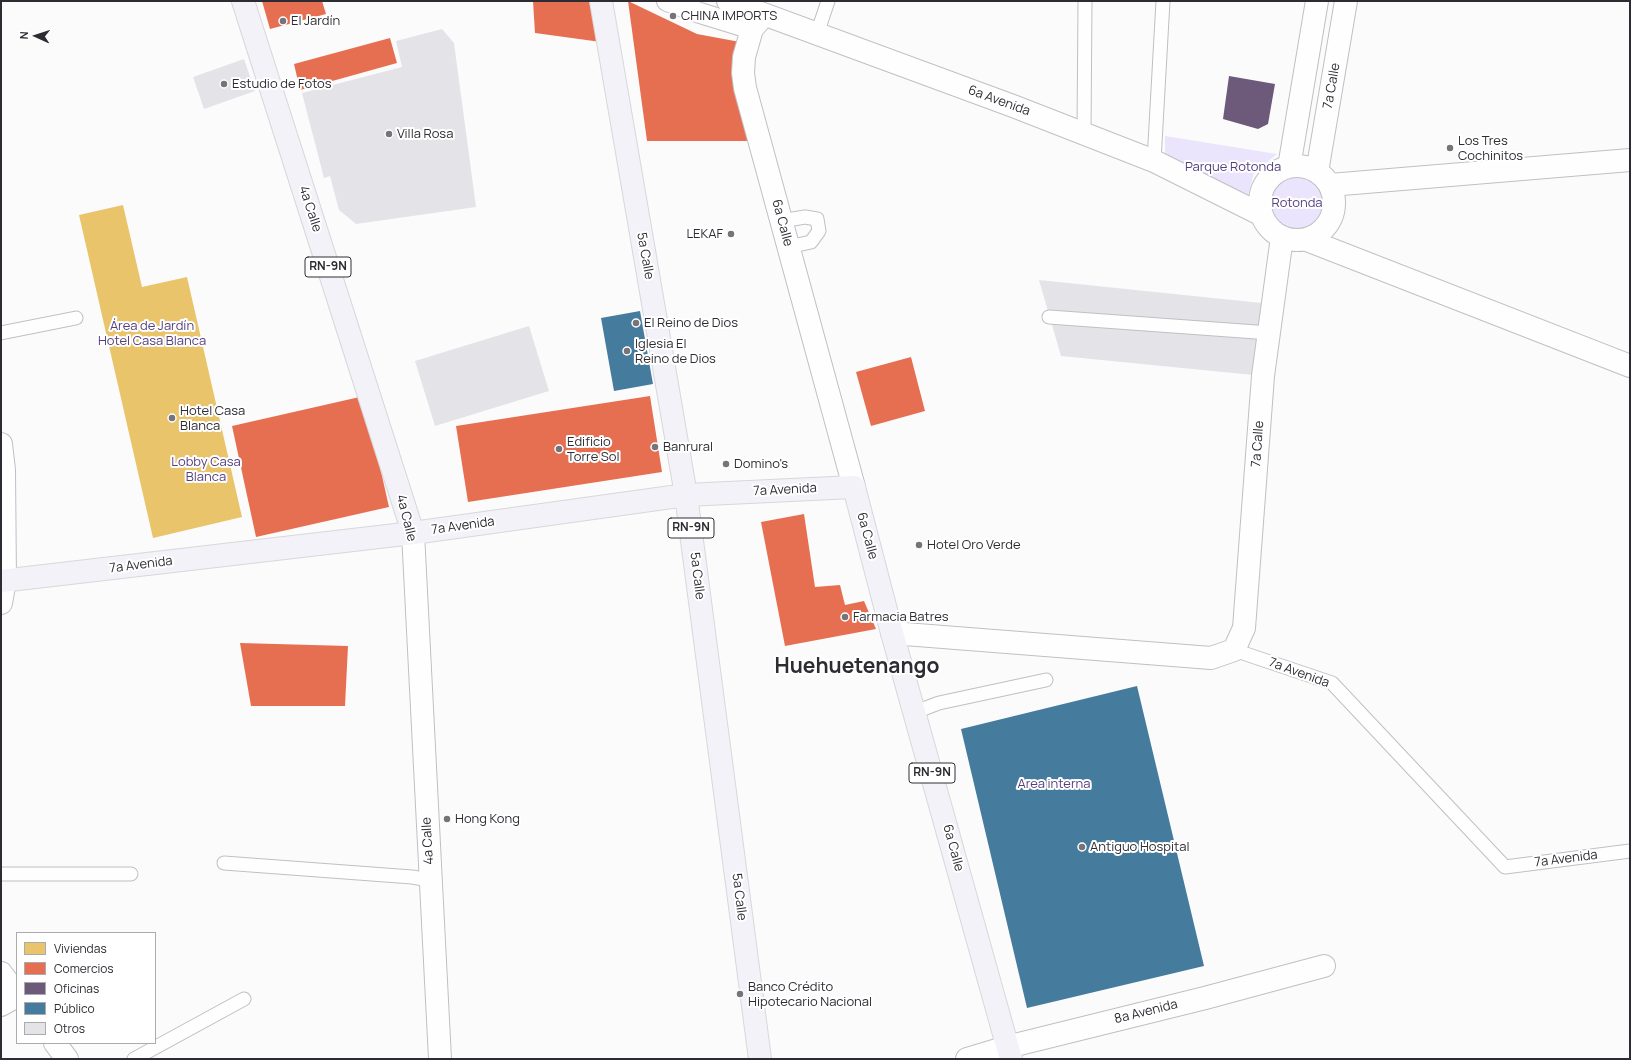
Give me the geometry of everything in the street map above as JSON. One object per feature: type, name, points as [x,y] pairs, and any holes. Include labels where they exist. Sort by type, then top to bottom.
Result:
[{"type":"main road","name":"4a Calle","points":[[244,1],[413,533]]},
{"type":"main road","name":"5a Calle","points":[[601,1],[686,494],[760,1059]]},
{"type":"main road","name":"7a Avenida","points":[[3,581],[413,533],[686,494],[854,487]]},
{"type":"main road","name":"6a Calle","points":[[854,487],[892,633],[1009,1053]]},
{"type":"street","points":[[667,1],[700,13],[758,22]]},
{"type":"street","name":"6a Avenida","points":[[728,1],[758,22],[817,34],[1006,103],[1154,160],[1262,216]]},
{"type":"street","points":[[1288,167],[1317,1]]},
{"type":"street","name":"7a Calle","points":[[1323,178],[1346,1]]},
{"type":"street","name":"6a Calle","points":[[758,22],[744,57],[743,73],[745,88],[854,487]]},
{"type":"street","points":[[1323,178],[1630,160]]},
{"type":"street","points":[[1301,166],[1311,168],[1323,178],[1332,191],[1334,205],[1332,217],[1322,232],[1307,240],[1294,241],[1282,237],[1268,227],[1262,216],[1260,199],[1264,186],[1276,173],[1288,167],[1301,166]]},
{"type":"street","name":"7a Calle","points":[[1234,650],[1244,628],[1263,376],[1282,237]]},
{"type":"street","points":[[1307,240],[1630,366]]},
{"type":"street","points":[[1,444],[4,470],[3,581],[1,603]]},
{"type":"street","name":"4a Calle","points":[[413,533],[440,1059]]},
{"type":"street","points":[[892,633],[1211,658],[1234,650]]},
{"type":"street","name":"8a Avenida","points":[[967,1059],[1009,1053],[1324,966]]},
{"type":"street","points":[[1,973],[16,994]]},
{"type":"street","points":[[1,1005],[16,996]]},
{"type":"street","points":[[56,1044],[67,1059]]},
{"type":"lane","points":[[817,34],[828,1]]},
{"type":"lane","points":[[1084,133],[1085,1]]},
{"type":"lane","points":[[1154,160],[1163,1]]},
{"type":"lane","points":[[781,220],[805,217],[817,219],[819,231],[811,242],[788,247]]},
{"type":"lane","points":[[1049,317],[1270,332]]},
{"type":"lane","points":[[1,333],[76,318]]},
{"type":"lane","name":"7a Avenida","points":[[1234,650],[1332,683],[1505,867],[1630,851]]},
{"type":"lane","points":[[915,712],[940,703],[1046,680]]},
{"type":"lane","points":[[224,863],[412,877],[430,880]]},
{"type":"lane","points":[[1,874],[131,874]]},
{"type":"lane","points":[[134,1059],[244,999]]},
{"type":"green space","name":"Parque Rotonda","points":[[1165,136],[1277,154],[1254,173],[1248,195],[1165,159]]},
{"type":"green space","name":"Rotonda","points":[[1297,166],[1311,169],[1323,177],[1331,189],[1334,203],[1331,217],[1323,229],[1311,237],[1297,240],[1283,237],[1271,229],[1263,217],[1260,203],[1263,189],[1271,177],[1283,169]]},
{"type":"building: Viviendas","name":"Hotel Casa Blanca","points":[[123,205],[142,287],[187,277],[242,517],[153,538],[79,215]]},
{"type":"building: Comercios","name":"El Jardín","points":[[262,1],[322,1],[326,14],[270,29]]},
{"type":"building: Comercios","points":[[533,1],[596,1],[601,42],[535,33]]},
{"type":"building: Comercios","points":[[628,1],[697,34],[740,42],[734,91],[748,141],[647,141]]},
{"type":"building: Comercios","points":[[390,38],[397,63],[300,90],[294,64]]},
{"type":"building: Comercios","points":[[911,357],[925,411],[871,426],[856,372]]},
{"type":"building: Comercios","points":[[364,396],[389,507],[256,537],[232,426]]},
{"type":"building: Comercios","name":"Edificio Torre Sol","points":[[650,396],[662,472],[468,502],[456,426]]},
{"type":"building: Comercios","points":[[804,514],[815,587],[840,585],[845,605],[864,601],[876,629],[785,646],[761,522]]},
{"type":"building: Comercios","points":[[240,643],[348,646],[345,706],[251,706]]},
{"type":"building: Oficinas","points":[[1229,76],[1275,84],[1268,124],[1258,129],[1223,119]]},
{"type":"building: Público","name":"Iglesia El Reino de Dios","points":[[640,311],[653,384],[614,391],[601,318]]},
{"type":"building: Público","name":"Antiguo Hospital","points":[[1137,686],[1204,966],[1027,1008],[961,729]]},
{"type":"building: Otros","name":"Villa Rosa","points":[[442,29],[454,43],[476,207],[356,224],[339,210],[330,176],[324,178],[302,93],[402,67],[396,41]]},
{"type":"building: Otros","name":"Estudio de Fotos","points":[[244,59],[255,91],[204,109],[193,77]]},
{"type":"building: Otros","points":[[1039,280],[1271,304],[1263,376],[1061,356]]},
{"type":"building: Otros","points":[[529,326],[549,391],[435,426],[415,361]]},
{"type":"place","name":"CHINA IMPORTS","points":[[673,16]]},
{"type":"place","name":"El Jardín","points":[[283,21]]},
{"type":"place","name":"Estudio de Fotos","points":[[224,84]]},
{"type":"place","name":"Villa Rosa","points":[[389,134]]},
{"type":"place","name":"Los Tres Cochinitos","points":[[1450,148]]},
{"type":"place","name":"LEKAF","points":[[731,234]]},
{"type":"place","name":"El Reino de Dios","points":[[636,323]]},
{"type":"place","name":"Iglesia El Reino de Dios","points":[[627,351]]},
{"type":"place","name":"Hotel Casa Blanca","points":[[172,418]]},
{"type":"place","name":"Banrural","points":[[655,447]]},
{"type":"place","name":"Edificio Torre Sol","points":[[559,449]]},
{"type":"place","name":"Domino's","points":[[726,464]]},
{"type":"place","name":"Hotel Oro Verde","points":[[919,545]]},
{"type":"place","name":"Farmacia Batres","points":[[845,617]]},
{"type":"place","name":"Hong Kong","points":[[447,819]]},
{"type":"place","name":"Antiguo Hospital","points":[[1082,847]]},
{"type":"place","name":"Banco Crédito Hipotecario Nacional","points":[[740,994]]},
{"type":"district","name":"Huehuetenango","points":[[857,667]]},
{"type":"park label","name":"Área de Jardín Hotel Casa Blanca","points":[[152,334]]},
{"type":"park label","name":"Lobby Casa Blanca","points":[[206,470]]},
{"type":"park label","name":"Area interna","points":[[1054,784]]}]
